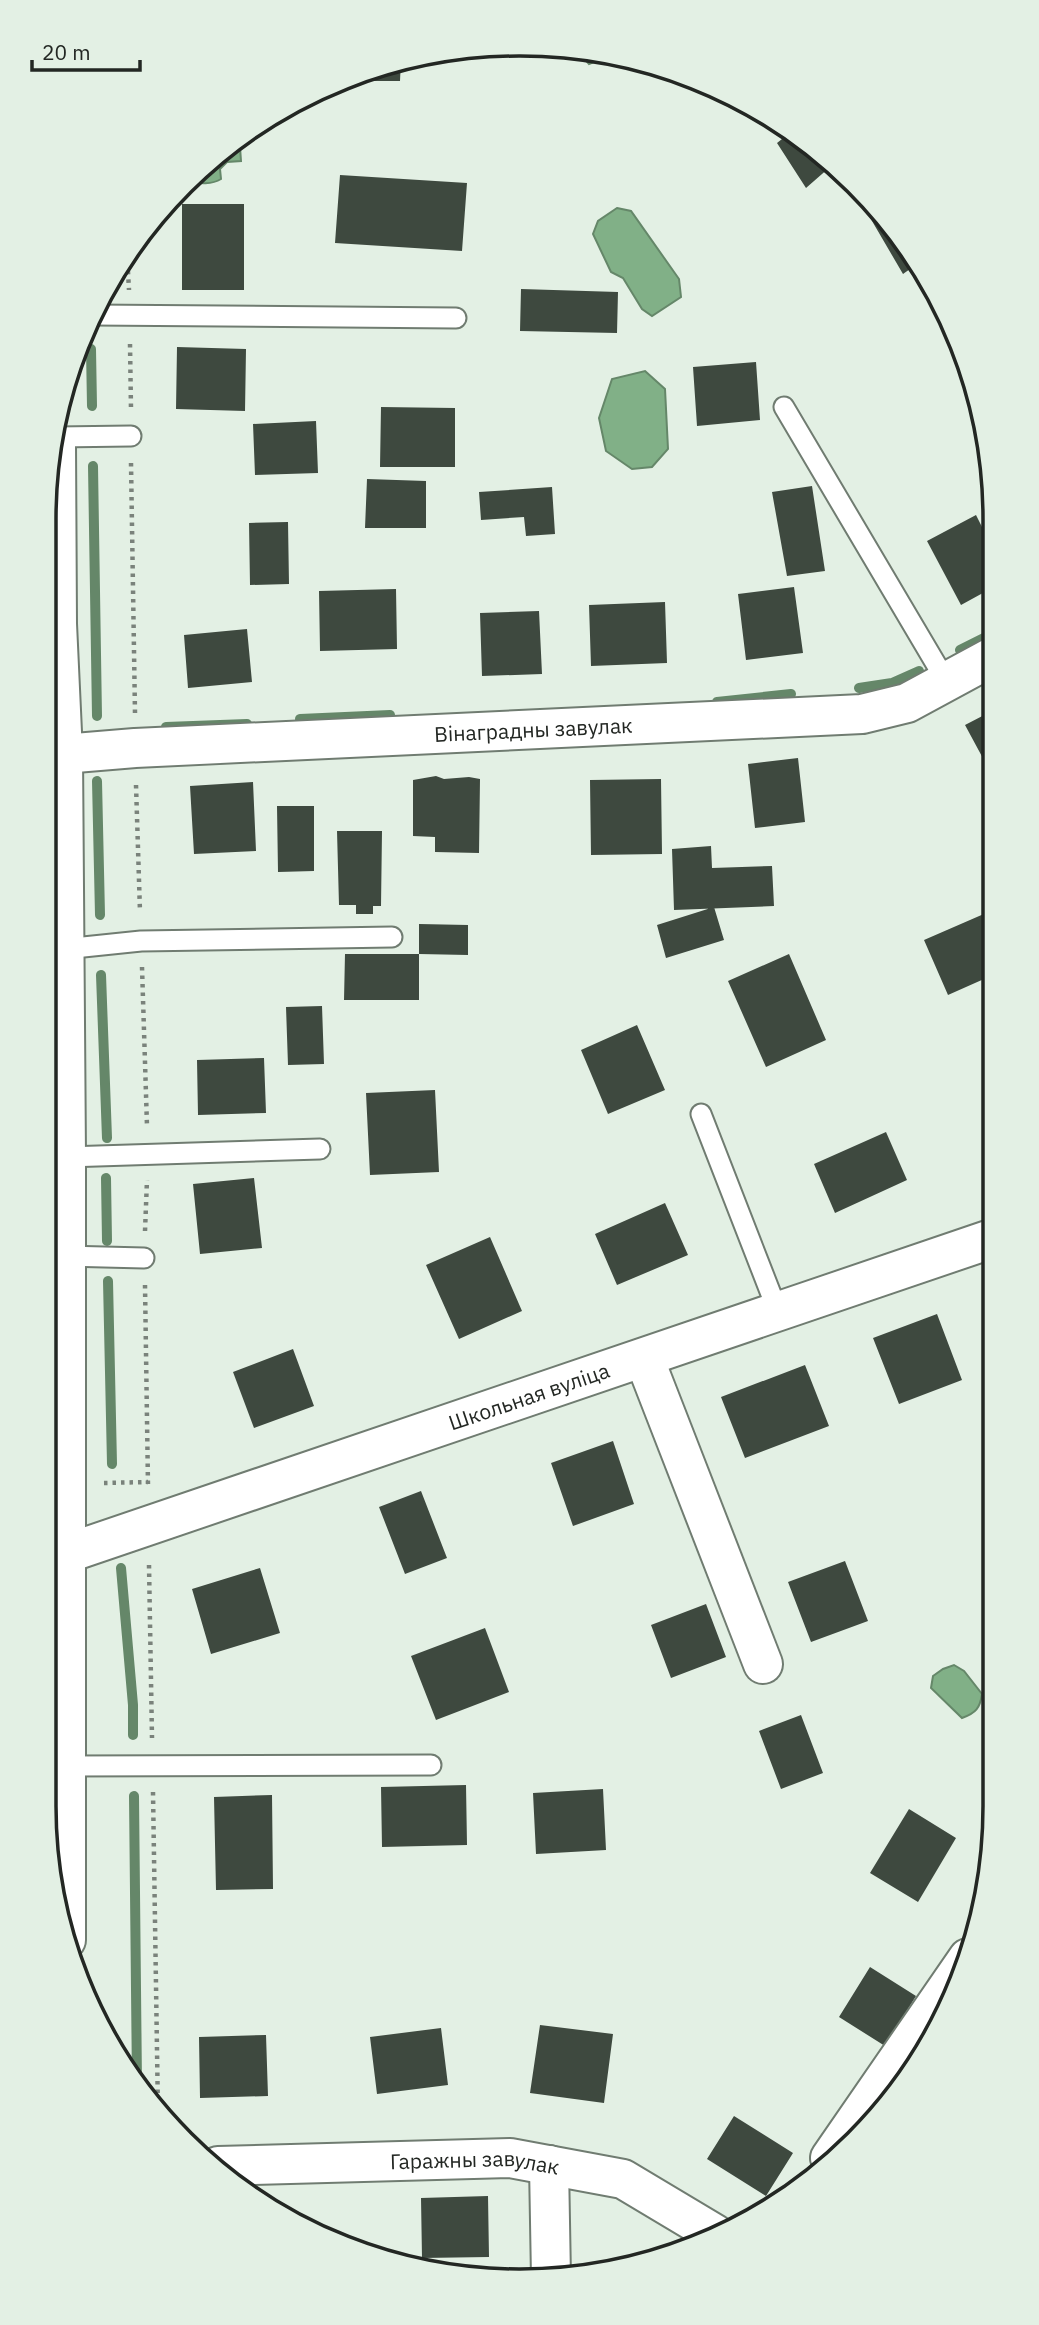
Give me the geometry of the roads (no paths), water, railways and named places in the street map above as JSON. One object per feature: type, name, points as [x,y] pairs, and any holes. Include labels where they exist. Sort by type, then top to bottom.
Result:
[{"type":"street","points":[[56,509],[57,624],[63,754],[66,1157],[66,1901]]},
{"type":"street","name":"Вінаградны завулак","points":[[63,754],[135,748],[862,713],[907,703],[983,662]]},
{"type":"street","name":"Школьная вуліца","points":[[65,1554],[983,1241]]},
{"type":"street","points":[[644,1358],[762,1664]]},
{"type":"street","points":[[848,2132],[942,1995]]},
{"type":"street","name":"Гаражны завулак","points":[[228,2166],[510,2158],[622,2179],[707,2229]]},
{"type":"street","points":[[549,2165],[551,2268]]},
{"type":"lane","points":[[103,315],[456,318]]},
{"type":"lane","points":[[784,408],[946,681]]},
{"type":"lane","points":[[64,437],[131,436]]},
{"type":"lane","points":[[64,949],[141,941],[392,936]]},
{"type":"lane","points":[[701,1114],[778,1312]]},
{"type":"lane","points":[[66,1157],[320,1149]]},
{"type":"lane","points":[[64,1256],[144,1258]]},
{"type":"lane","points":[[67,1766],[431,1765]]},
{"type":"waterway","points":[[91,349],[92,406]]},
{"type":"waterway","points":[[93,466],[97,716]]},
{"type":"waterway","points":[[960,650],[983,638]]},
{"type":"waterway","points":[[859,688],[892,683],[919,671]]},
{"type":"waterway","points":[[717,702],[791,694]]},
{"type":"waterway","points":[[300,719],[390,715]]},
{"type":"waterway","points":[[166,727],[247,724]]},
{"type":"waterway","points":[[97,781],[100,915]]},
{"type":"waterway","points":[[101,975],[107,1138]]},
{"type":"waterway","points":[[106,1178],[107,1241]]},
{"type":"waterway","points":[[108,1281],[112,1464]]},
{"type":"waterway","points":[[121,1568],[133,1705],[133,1735]]},
{"type":"waterway","points":[[134,1796],[137,2067]]}]
